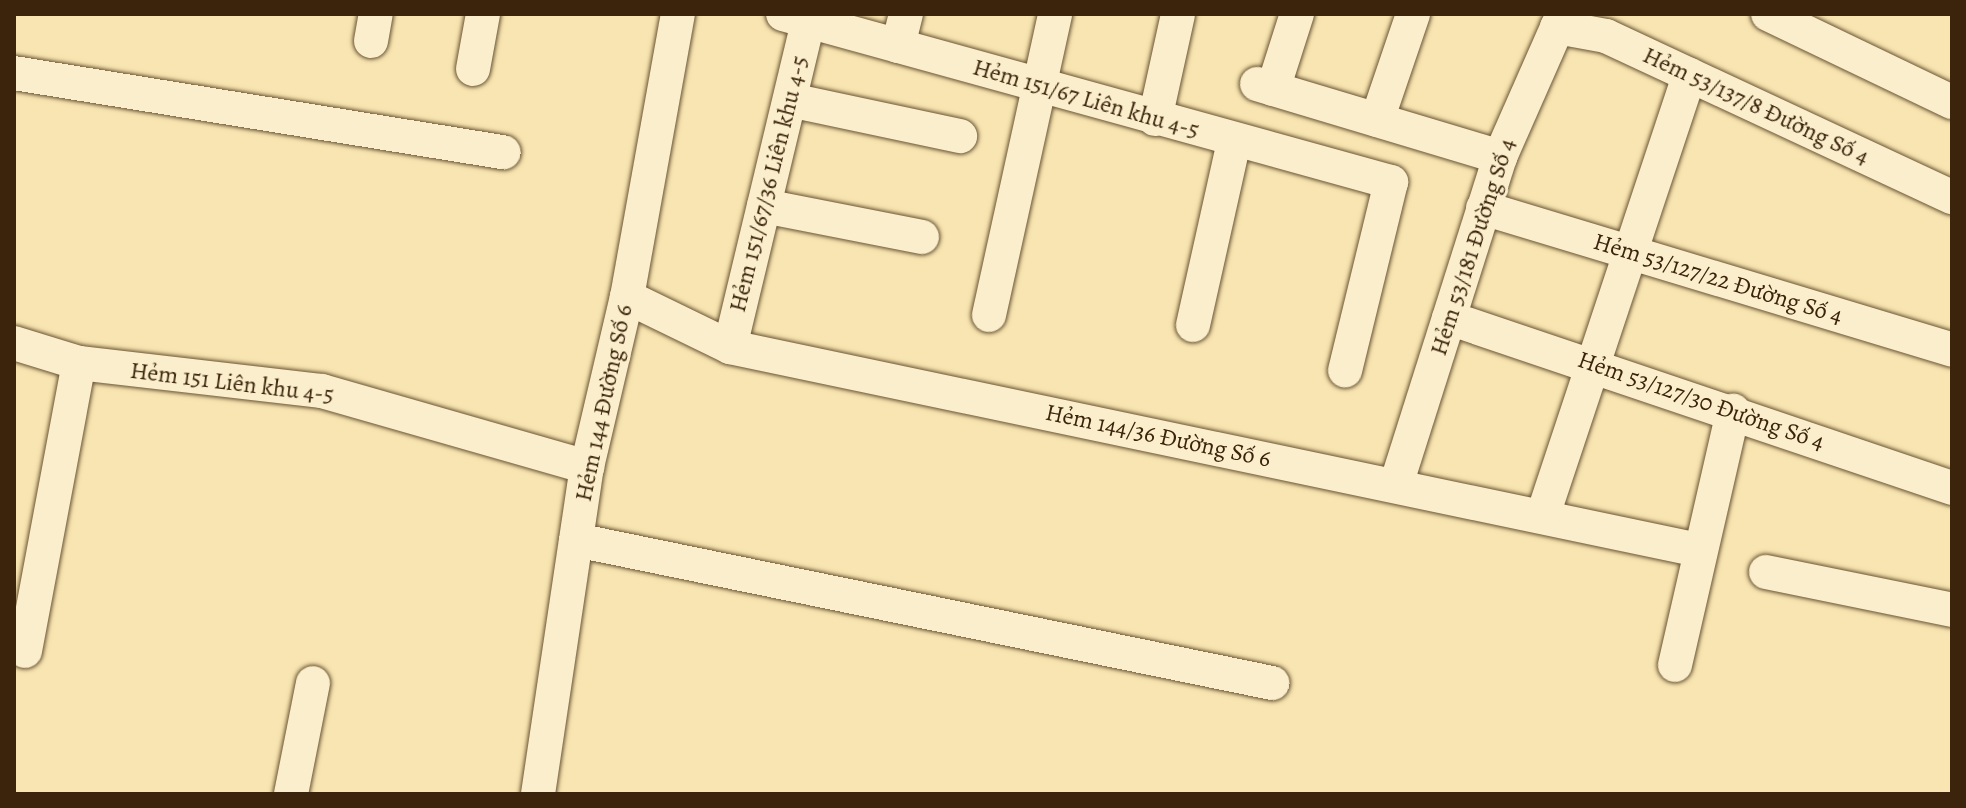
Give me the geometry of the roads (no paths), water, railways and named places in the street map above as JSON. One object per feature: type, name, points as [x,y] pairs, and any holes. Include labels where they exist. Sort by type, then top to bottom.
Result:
[{"type":"street","points":[[473,69],[483,14]]},
{"type":"street","name":"Hẻm 144 Đường Số 6","points":[[538,794],[587,467],[627,297],[678,14]]},
{"type":"street","points":[[989,315],[1055,14]]},
{"type":"street","points":[[1155,119],[1178,14]]},
{"type":"street","points":[[1297,14],[1265,87],[1500,157]]},
{"type":"street","points":[[1377,120],[1413,14]]},
{"type":"street","points":[[1768,14],[1952,102]]},
{"type":"street","name":"Hẻm 151/67 Liên khu 4-5","points":[[796,18],[902,30],[1039,86],[1391,182],[1345,370]]},
{"type":"street","name":"Hẻm 151/67/36 Liên khu 4-5","points":[[730,347],[790,100],[796,18]]},
{"type":"street","name":"Hẻm 53/137/8 Đường Số 4","points":[[1560,20],[1606,36],[1952,197]]},
{"type":"street","name":"Hẻm 53/181 Đường Số 4","points":[[1396,485],[1500,157],[1560,20]]},
{"type":"street","points":[[14,73],[504,152]]},
{"type":"street","points":[[1543,515],[1689,75]]},
{"type":"street","points":[[790,100],[960,136]]},
{"type":"street","points":[[1193,325],[1234,141]]},
{"type":"street","points":[[764,206],[922,237]]},
{"type":"street","name":"Hẻm 53/127/22 Đường Số 4","points":[[1483,208],[1952,350]]},
{"type":"street","name":"Hẻm 144/36 Đường Số 6","points":[[627,297],[730,347],[1543,515],[1698,550]]},
{"type":"street","name":"Hẻm 53/127/30 Đường Số 4","points":[[1449,318],[1594,363],[1952,488]]},
{"type":"street","name":"Hẻm 151 Liên khu 4-5","points":[[14,343],[79,363],[322,391],[587,467]]},
{"type":"street","points":[[25,651],[79,363]]},
{"type":"street","points":[[1675,665],[1698,550],[1733,411]]},
{"type":"street","points":[[576,540],[1272,683]]},
{"type":"street","points":[[1766,572],[1952,610]]},
{"type":"street","points":[[291,794],[313,683]]}]
